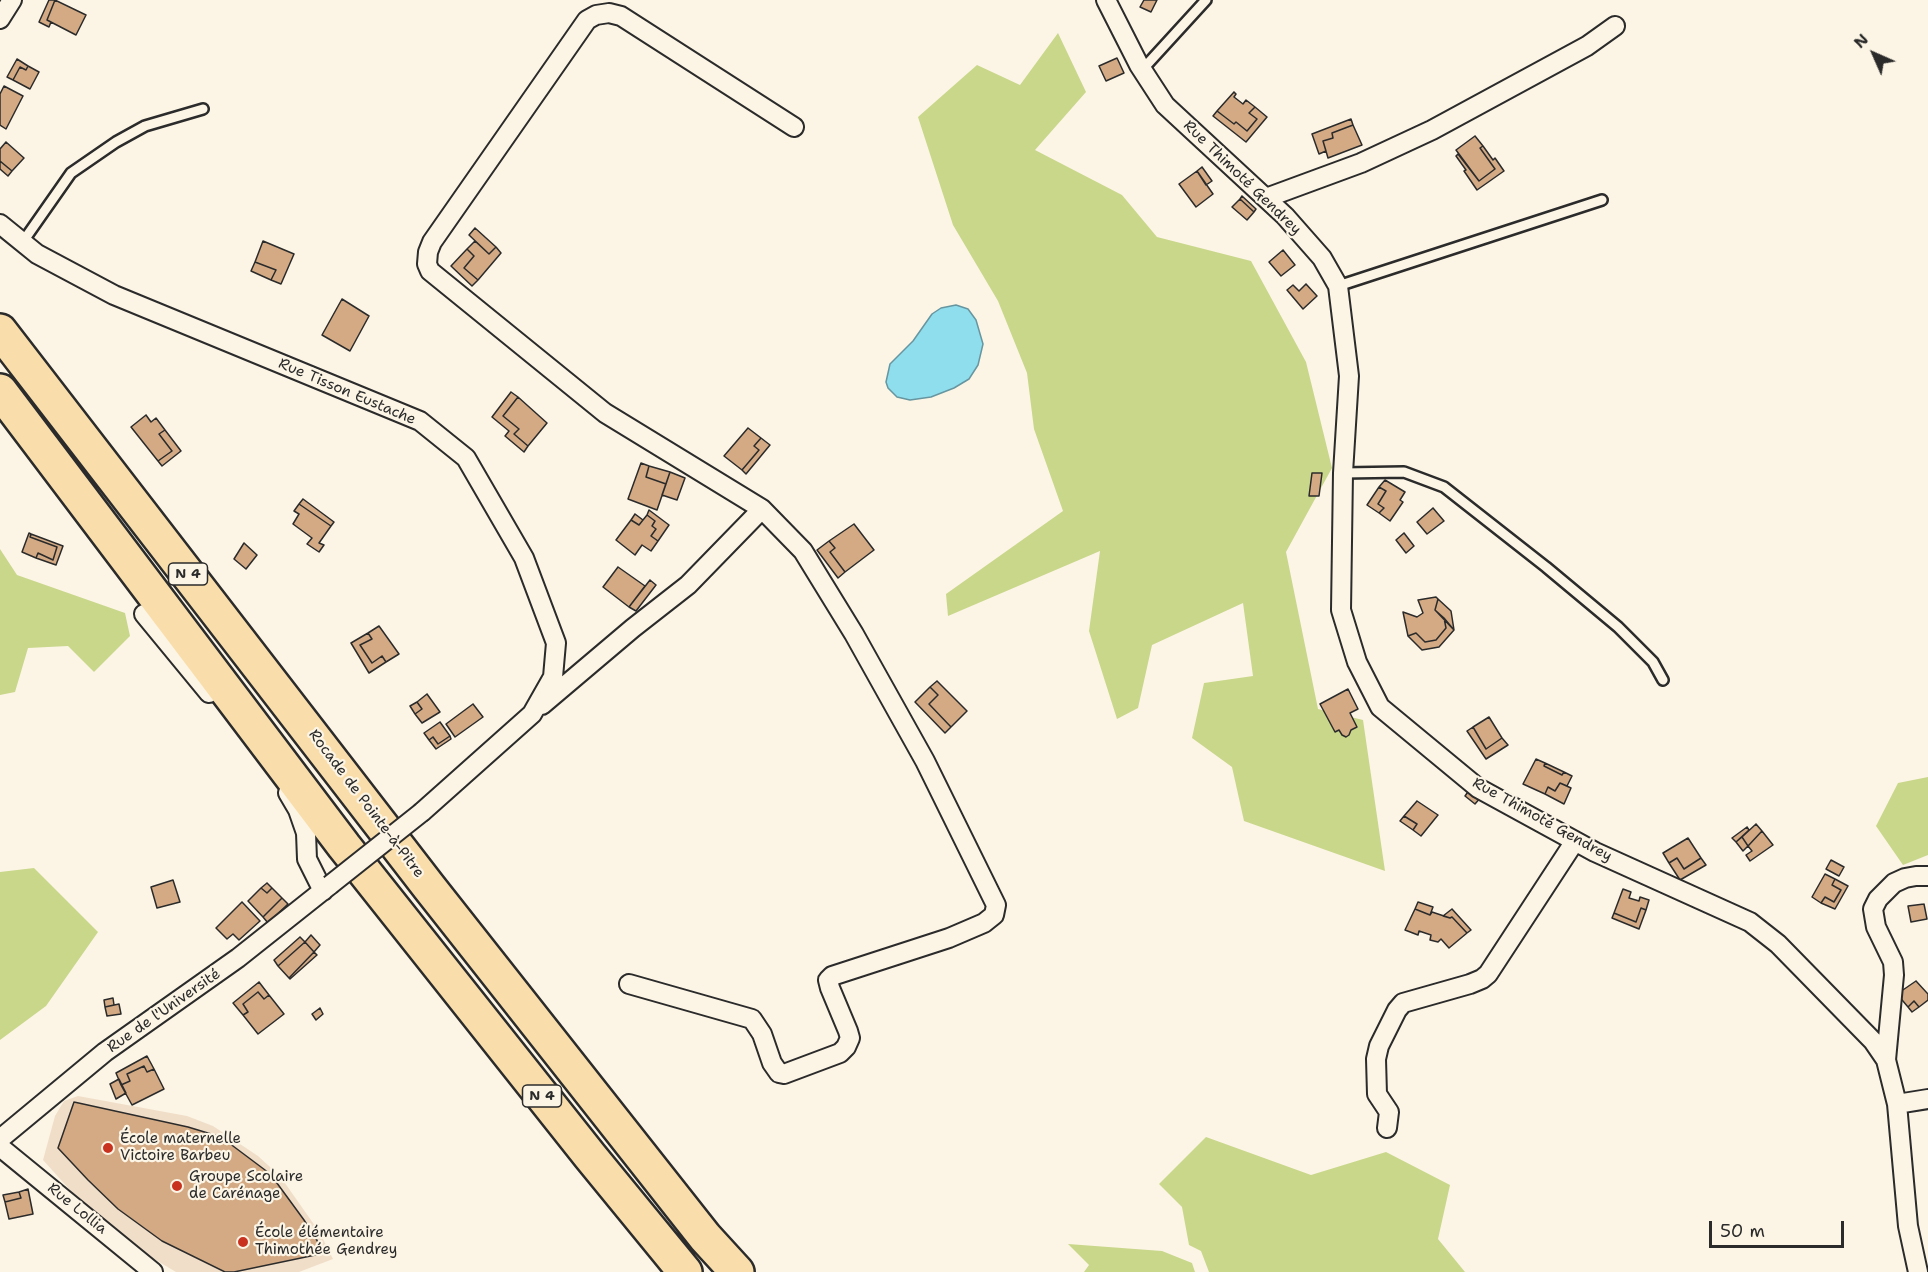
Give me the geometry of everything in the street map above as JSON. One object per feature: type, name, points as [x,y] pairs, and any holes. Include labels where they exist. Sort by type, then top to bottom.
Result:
[{"type":"highway","name":"Rocade de Pointe-à-Pitre","points":[[0,331],[429,887],[705,1237],[736,1272]]},
{"type":"highway","name":"N 4","points":[[0,391],[344,846],[685,1272]]},
{"type":"highway","points":[[621,1129],[691,1209],[758,1272]]},
{"type":"street","points":[[0,20],[12,0]]},
{"type":"street","name":"Rue Thimoté Gendrey","points":[[1106,0],[1142,70],[1165,105],[1285,216],[1322,258],[1338,286],[1349,376],[1343,473],[1341,610],[1357,662],[1380,707],[1478,788],[1595,852],[1750,922],[1778,944],[1873,1041],[1886,1060],[1897,1104],[1908,1226],[1918,1272]]},
{"type":"street","points":[[629,984],[752,1019],[762,1034],[772,1063],[779,1072],[784,1074],[840,1053],[846,1047],[850,1038],[830,988],[828,980],[832,976],[949,938],[994,915],[996,904],[940,792],[854,634],[803,551],[762,509],[605,413],[430,271],[427,264],[432,242],[587,20],[596,15],[609,13],[621,16],[794,127]]},
{"type":"street","points":[[1266,198],[1361,163],[1432,130],[1587,46],[1615,26]]},
{"type":"street","name":"Rue Tisson Eustache","points":[[0,224],[37,254],[114,295],[420,422],[466,458],[524,558],[556,643],[553,677],[531,714],[422,813]]},
{"type":"street","points":[[531,714],[688,585],[762,509]]},
{"type":"street","points":[[144,614],[282,782],[298,810],[306,833],[307,860],[326,888]]},
{"type":"street","name":"Rue de l'Université","points":[[0,1138],[105,1052],[238,958],[422,813]]},
{"type":"street","points":[[1387,1128],[1389,1112],[1377,1094],[1376,1059],[1379,1046],[1397,1010],[1403,1003],[1470,984],[1488,974],[1575,841]]},
{"type":"street","points":[[1886,1060],[1894,969],[1888,949],[1876,927],[1873,909],[1878,899],[1893,883],[1911,877],[1928,876]]},
{"type":"street","points":[[1897,1104],[1928,1099]]},
{"type":"street","name":"Rue Lollia","points":[[0,1147],[153,1272]]},
{"type":"lane","points":[[1142,70],[1206,0]]},
{"type":"lane","points":[[22,243],[71,173],[116,142],[145,126],[203,109]]},
{"type":"lane","points":[[1338,286],[1602,200]]},
{"type":"lane","points":[[1343,473],[1404,472],[1444,487],[1513,540],[1618,627],[1653,662],[1663,680]]},
{"type":"shaded area","name":"Groupe Scolaire de Carénage","points":[[78,1096],[187,1116],[213,1126],[258,1156],[280,1176],[320,1233],[333,1259],[299,1272],[176,1272],[144,1253],[79,1200],[43,1160],[55,1116],[64,1101]]},
{"type":"green space","points":[[1058,33],[1086,92],[1035,150],[1122,195],[1157,237],[1251,261],[1306,362],[1332,468],[1286,552],[1318,709],[1363,720],[1385,871],[1244,821],[1232,767],[1192,738],[1204,683],[1253,676],[1243,603],[1152,645],[1138,708],[1117,719],[1089,631],[1100,551],[948,616],[946,594],[1063,511],[1034,429],[1027,373],[998,301],[953,225],[918,117],[977,65],[1020,85]]},
{"type":"green space","points":[[0,549],[17,575],[125,613],[130,636],[94,672],[68,646],[28,648],[15,692],[0,695]]},
{"type":"green space","points":[[1928,777],[1928,855],[1903,865],[1876,826],[1898,783]]},
{"type":"green space","points":[[34,868],[98,932],[46,1006],[0,1040],[0,872]]},
{"type":"green space","points":[[1206,1137],[1311,1175],[1386,1152],[1450,1185],[1438,1239],[1465,1272],[1209,1272],[1201,1251],[1189,1245],[1182,1207],[1159,1184]]},
{"type":"green space","points":[[1068,1244],[1162,1251],[1192,1263],[1195,1272],[1084,1272],[1089,1265]]},
{"type":"water","points":[[956,305],[968,309],[976,320],[983,344],[978,365],[969,379],[954,388],[931,397],[910,400],[897,397],[888,388],[886,382],[890,364],[913,341],[932,314],[941,308]]},
{"type":"building","points":[[49,0],[55,0],[47,20],[51,22],[49,27],[39,22]]},
{"type":"building","points":[[55,0],[86,15],[76,35],[47,20]]},
{"type":"building","points":[[1144,0],[1157,0],[1151,12],[1140,7]]},
{"type":"building","points":[[1117,58],[1124,73],[1106,81],[1099,66]]},
{"type":"building","points":[[17,59],[28,66],[26,70],[20,67],[13,80],[7,77]]},
{"type":"building","points":[[28,66],[39,72],[30,89],[13,80],[20,67],[26,70]]},
{"type":"building","points":[[4,86],[23,96],[6,129],[0,125],[0,94]]},
{"type":"building","points":[[1234,92],[1236,94],[1234,97],[1243,104],[1246,100],[1255,107],[1249,113],[1257,119],[1247,131],[1217,111]]},
{"type":"building","points":[[1255,107],[1267,117],[1246,142],[1213,116],[1217,111],[1247,131],[1257,119],[1249,113]]},
{"type":"building","points":[[1351,119],[1353,125],[1332,133],[1333,138],[1323,141],[1326,151],[1319,154],[1312,134]]},
{"type":"building","points":[[1353,125],[1362,145],[1328,158],[1323,141],[1333,138],[1332,133]]},
{"type":"building","points":[[1475,136],[1483,146],[1480,148],[1495,169],[1479,181],[1456,150]]},
{"type":"building","points":[[6,142],[24,158],[12,171],[0,161],[0,149]]},
{"type":"building","points":[[1483,146],[1504,171],[1477,190],[1456,156],[1458,154],[1479,181],[1495,169],[1480,148]]},
{"type":"building","points":[[0,161],[12,171],[8,176],[0,169]]},
{"type":"building","points":[[1202,167],[1212,181],[1206,185],[1197,171]]},
{"type":"building","points":[[1197,171],[1213,194],[1196,207],[1179,184]]},
{"type":"building","points":[[1242,196],[1256,209],[1254,212],[1240,199]]},
{"type":"building","points":[[1240,199],[1254,212],[1247,220],[1232,207]]},
{"type":"building","points":[[475,228],[496,247],[489,254],[469,235]]},
{"type":"building","points":[[263,241],[294,254],[281,284],[271,280],[276,270],[255,262]]},
{"type":"building","points":[[475,241],[489,254],[496,247],[501,253],[478,280],[464,268],[474,256],[467,249]]},
{"type":"building","points":[[467,249],[474,256],[464,268],[478,280],[472,286],[451,266]]},
{"type":"building","points":[[1283,250],[1295,265],[1281,276],[1269,262]]},
{"type":"building","points":[[255,262],[276,270],[271,280],[251,271]]},
{"type":"building","points":[[1306,284],[1317,296],[1303,309],[1287,290],[1293,285],[1299,291]]},
{"type":"building","points":[[342,299],[369,316],[350,351],[322,335]]},
{"type":"building","points":[[511,392],[518,397],[503,416],[519,429],[514,434],[528,446],[524,452],[505,436],[509,431],[492,417]]},
{"type":"building","points":[[518,397],[547,423],[528,446],[514,434],[519,429],[503,416]]},
{"type":"building","points":[[146,415],[151,422],[156,418],[165,430],[159,434],[172,451],[158,461],[131,427]]},
{"type":"building","points":[[748,428],[761,438],[754,446],[759,450],[742,470],[724,456]]},
{"type":"building","points":[[165,430],[181,451],[162,466],[158,461],[172,451],[159,434]]},
{"type":"building","points":[[761,438],[770,445],[746,474],[742,470],[759,450],[754,446]]},
{"type":"building","points":[[641,463],[649,466],[646,477],[666,484],[657,510],[628,499]]},
{"type":"building","points":[[649,466],[670,472],[666,484],[646,477]]},
{"type":"building","points":[[670,472],[685,478],[677,500],[662,495]]},
{"type":"building","points":[[1312,473],[1322,473],[1319,496],[1309,496]]},
{"type":"building","points":[[1385,480],[1405,492],[1400,500],[1403,502],[1390,521],[1379,513],[1384,508],[1378,504],[1386,491],[1379,487]]},
{"type":"building","points":[[1379,487],[1386,491],[1378,504],[1384,508],[1379,513],[1367,505]]},
{"type":"building","points":[[303,499],[334,522],[331,526],[299,504]]},
{"type":"building","points":[[299,504],[331,526],[319,543],[324,545],[319,552],[307,544],[312,538],[293,524],[299,514],[294,511]]},
{"type":"building","points":[[1433,508],[1444,521],[1427,534],[1417,522]]},
{"type":"building","points":[[649,510],[669,525],[658,541],[651,536],[656,529],[652,526],[655,521],[647,515]]},
{"type":"building","points":[[635,514],[643,520],[639,525],[631,520]]},
{"type":"building","points":[[647,515],[655,521],[652,526],[656,529],[651,536],[658,541],[651,551],[642,545],[635,555],[616,540],[631,520],[639,525]]},
{"type":"building","points":[[854,524],[874,550],[845,572],[830,552],[835,548],[829,541]]},
{"type":"building","points":[[29,533],[30,537],[57,547],[53,560],[38,553],[36,558],[22,552]]},
{"type":"building","points":[[1404,533],[1414,546],[1406,553],[1396,540]]},
{"type":"building","points":[[31,534],[63,546],[56,565],[36,558],[38,553],[53,560],[57,547],[30,537]]},
{"type":"building","points":[[829,541],[835,548],[830,552],[845,572],[838,578],[817,550]]},
{"type":"building","points":[[244,543],[257,555],[246,569],[234,559]]},
{"type":"building","points":[[618,567],[645,586],[629,607],[603,587]]},
{"type":"building","points":[[650,580],[656,585],[636,611],[629,607]]},
{"type":"building","points":[[1436,597],[1438,599],[1435,610],[1444,618],[1446,628],[1436,640],[1425,642],[1416,633],[1408,636],[1403,612],[1417,617],[1423,613],[1418,600]]},
{"type":"building","points":[[1438,599],[1451,611],[1454,630],[1435,610]]},
{"type":"building","points":[[1444,618],[1454,630],[1439,647],[1422,650],[1408,636],[1416,633],[1425,642],[1436,640],[1446,628]]},
{"type":"building","points":[[379,626],[399,654],[386,662],[382,656],[372,663],[360,645],[372,639],[368,633]]},
{"type":"building","points":[[368,633],[372,639],[360,645],[372,663],[382,656],[386,662],[369,673],[351,643]]},
{"type":"building","points":[[937,681],[967,711],[951,727],[929,704],[938,695],[930,687]]},
{"type":"building","points":[[930,687],[938,695],[929,704],[951,727],[945,733],[915,702]]},
{"type":"building","points":[[1348,689],[1358,709],[1350,713],[1357,727],[1351,730],[1346,737],[1339,730],[1335,732],[1320,704]]},
{"type":"building","points":[[427,694],[440,712],[422,723],[415,714],[422,709],[417,702]]},
{"type":"building","points":[[417,702],[422,709],[415,714],[410,706]]},
{"type":"building","points":[[473,704],[483,717],[455,737],[446,724]]},
{"type":"building","points":[[1489,717],[1502,738],[1486,749],[1473,727]]},
{"type":"building","points":[[440,722],[450,736],[438,744],[433,737],[429,740],[424,733]]},
{"type":"building","points":[[1473,727],[1486,749],[1502,738],[1508,745],[1486,759],[1467,731]]},
{"type":"building","points":[[450,736],[451,739],[436,749],[429,740],[433,737],[438,744]]},
{"type":"building","points":[[1536,759],[1562,775],[1564,772],[1572,776],[1567,786],[1560,783],[1555,791],[1548,787],[1545,794],[1523,784]]},
{"type":"building","points":[[1545,763],[1564,772],[1562,775],[1544,766]]},
{"type":"building","points":[[1560,783],[1571,788],[1564,804],[1545,794],[1548,787],[1555,791]]},
{"type":"building","points":[[1470,789],[1481,797],[1475,804],[1465,796]]},
{"type":"building","points":[[1417,801],[1438,815],[1421,836],[1413,830],[1417,824],[1404,816]]},
{"type":"building","points":[[1404,816],[1417,824],[1413,830],[1400,821]]},
{"type":"building","points":[[1756,824],[1762,831],[1748,846],[1742,837]]},
{"type":"building","points":[[1747,827],[1749,830],[1736,842],[1732,838]]},
{"type":"building","points":[[1762,831],[1773,845],[1750,861],[1746,855],[1752,851],[1748,846]]},
{"type":"building","points":[[1742,837],[1748,846],[1743,851],[1736,842]]},
{"type":"building","points":[[1688,838],[1701,858],[1684,869],[1677,858],[1669,863],[1663,853]]},
{"type":"building","points":[[1677,858],[1684,869],[1701,858],[1706,865],[1680,880],[1669,863]]},
{"type":"building","points":[[1831,860],[1844,867],[1839,876],[1826,869]]},
{"type":"building","points":[[1825,874],[1835,879],[1832,885],[1841,890],[1834,902],[1825,897],[1821,903],[1812,897]]},
{"type":"building","points":[[1835,879],[1848,886],[1835,909],[1821,903],[1825,897],[1834,902],[1841,890],[1832,885]]},
{"type":"building","points":[[173,880],[180,902],[157,908],[151,887]]},
{"type":"building","points":[[267,883],[272,888],[267,893],[261,888]]},
{"type":"building","points":[[261,888],[267,893],[272,888],[282,898],[263,917],[248,901]]},
{"type":"building","points":[[1623,889],[1631,892],[1629,898],[1639,901],[1640,897],[1649,900],[1646,910],[1641,908],[1636,922],[1614,913]]},
{"type":"building","points":[[282,898],[288,904],[268,923],[263,917]]},
{"type":"building","points":[[242,902],[260,921],[239,940],[233,934],[227,939],[216,928]]},
{"type":"building","points":[[1418,902],[1433,907],[1430,915],[1415,909]]},
{"type":"building","points":[[1924,904],[1927,919],[1911,922],[1908,906]]},
{"type":"building","points":[[1641,908],[1646,910],[1639,929],[1612,918],[1614,913],[1636,922]]},
{"type":"building","points":[[1415,909],[1430,915],[1432,912],[1452,917],[1467,933],[1449,948],[1441,939],[1438,942],[1430,940],[1431,935],[1419,931],[1418,935],[1405,930]]},
{"type":"building","points":[[1452,909],[1471,930],[1467,933],[1452,917],[1443,916]]},
{"type":"building","points":[[311,935],[320,945],[314,952],[305,942]]},
{"type":"building","points":[[300,937],[305,942],[278,966],[274,960]]},
{"type":"building","points":[[305,942],[314,952],[289,978],[278,966]]},
{"type":"building","points":[[314,952],[317,955],[290,979],[289,978]]},
{"type":"building","points":[[1916,981],[1928,994],[1928,1000],[1919,1007],[1914,1001],[1908,1007],[1897,994]]},
{"type":"building","points":[[259,982],[269,995],[264,999],[258,992],[243,1004],[248,1012],[243,1015],[233,1003]]},
{"type":"building","points":[[258,992],[264,999],[269,995],[284,1014],[258,1034],[243,1015],[248,1012],[243,1004]]},
{"type":"building","points":[[113,998],[114,1005],[105,1007],[104,1000]]},
{"type":"building","points":[[1914,1001],[1919,1007],[1912,1012],[1908,1007]]},
{"type":"building","points":[[119,1004],[121,1014],[107,1016],[105,1007]]},
{"type":"building","points":[[320,1008],[323,1014],[316,1020],[312,1014]]},
{"type":"building","points":[[147,1056],[154,1069],[147,1072],[144,1066],[127,1074],[130,1081],[121,1085],[116,1073]]},
{"type":"building","points":[[144,1066],[147,1072],[154,1069],[164,1089],[132,1105],[121,1085],[130,1081],[127,1074]]},
{"type":"building","points":[[119,1079],[126,1093],[116,1099],[110,1084]]},
{"type":"building","name":"Groupe Scolaire de Carénage","points":[[74,1102],[188,1127],[221,1137],[273,1176],[325,1253],[225,1272],[162,1241],[118,1209],[58,1148]]},
{"type":"building","points":[[28,1189],[33,1214],[9,1219],[5,1202],[21,1198],[19,1192]]},
{"type":"building","points":[[19,1192],[21,1198],[5,1202],[3,1195]]},
{"type":"place","name":"École maternelle Victoire Barbeu","points":[[108,1148]]},
{"type":"place","name":"Groupe Scolaire de Carénage","points":[[177,1186]]},
{"type":"place","name":"École élémentaire Thimothée Gendrey","points":[[243,1242]]}]
